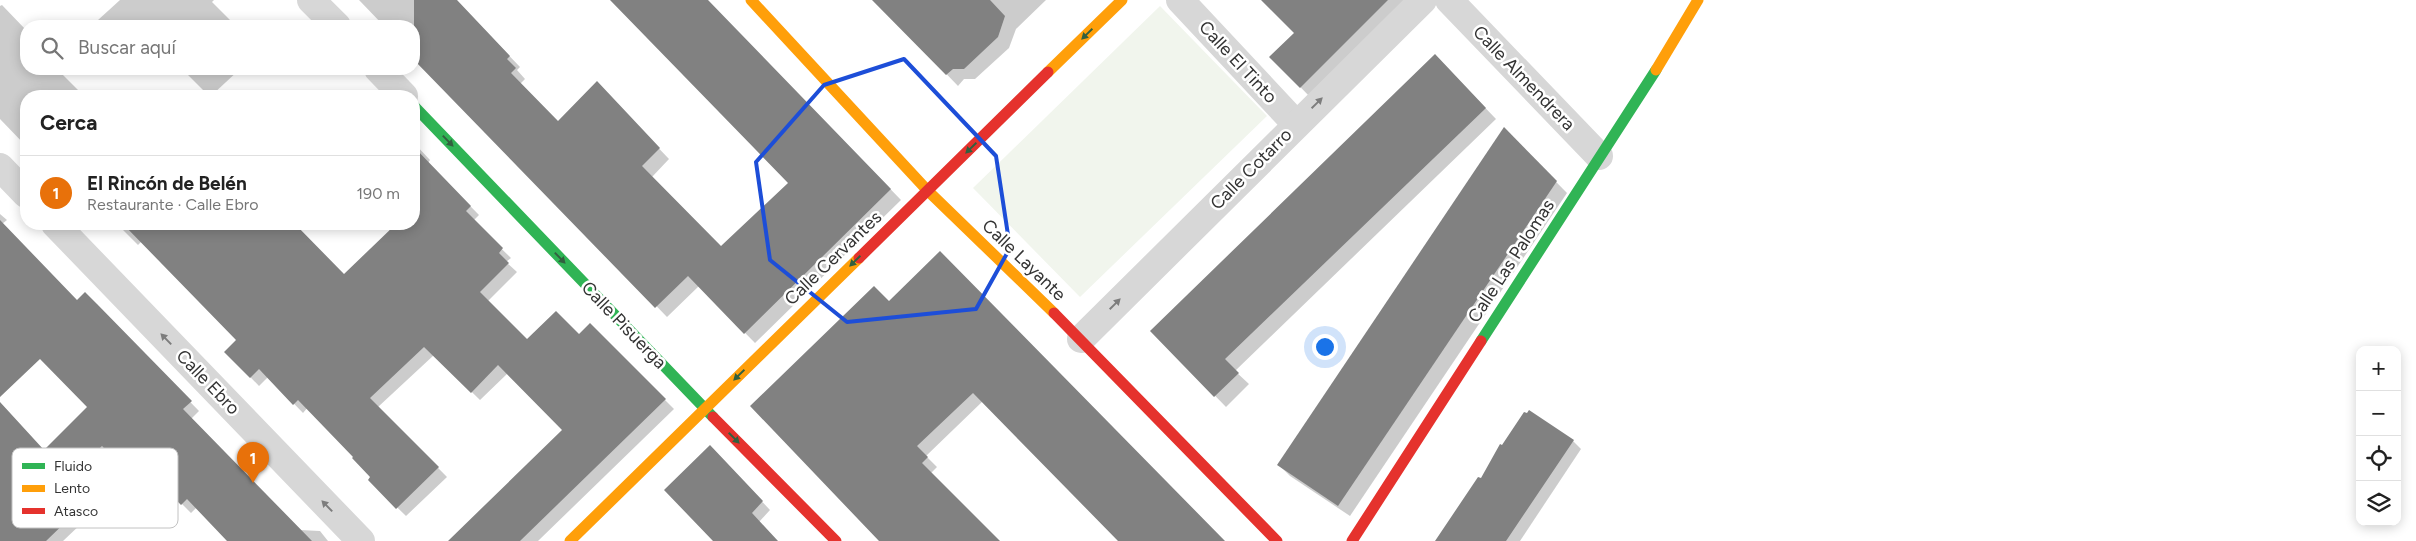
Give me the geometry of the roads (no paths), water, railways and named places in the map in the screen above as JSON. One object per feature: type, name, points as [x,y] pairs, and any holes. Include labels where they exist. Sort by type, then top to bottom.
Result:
[{"type":"street","points":[[311,0],[331,20]]},
{"type":"street","name":"Calle Layante","points":[[751,0],[927,190],[1081,339],[1277,541]]},
{"type":"street","name":"Calle Cervantes","points":[[570,541],[1122,0]]},
{"type":"street","name":"Calle El Tinto","points":[[1180,0],[1296,124]]},
{"type":"street","name":"Calle Cotarro","points":[[1081,339],[1423,0]]},
{"type":"street","name":"Calle Almendrera","points":[[1449,0],[1599,156]]},
{"type":"street","name":"Calle Las Palomas","points":[[1352,541],[1599,156],[1643,91],[1698,0]]},
{"type":"street","points":[[384,75],[398,90]]},
{"type":"street","name":"Calle Pisuerga","points":[[420,112],[836,541]]},
{"type":"street","points":[[0,167],[20,188]]},
{"type":"street","name":"Calle Ebro","points":[[60,230],[361,541]]},
{"type":"place","name":"El Rincón de Belén","points":[[253,483]]}]
